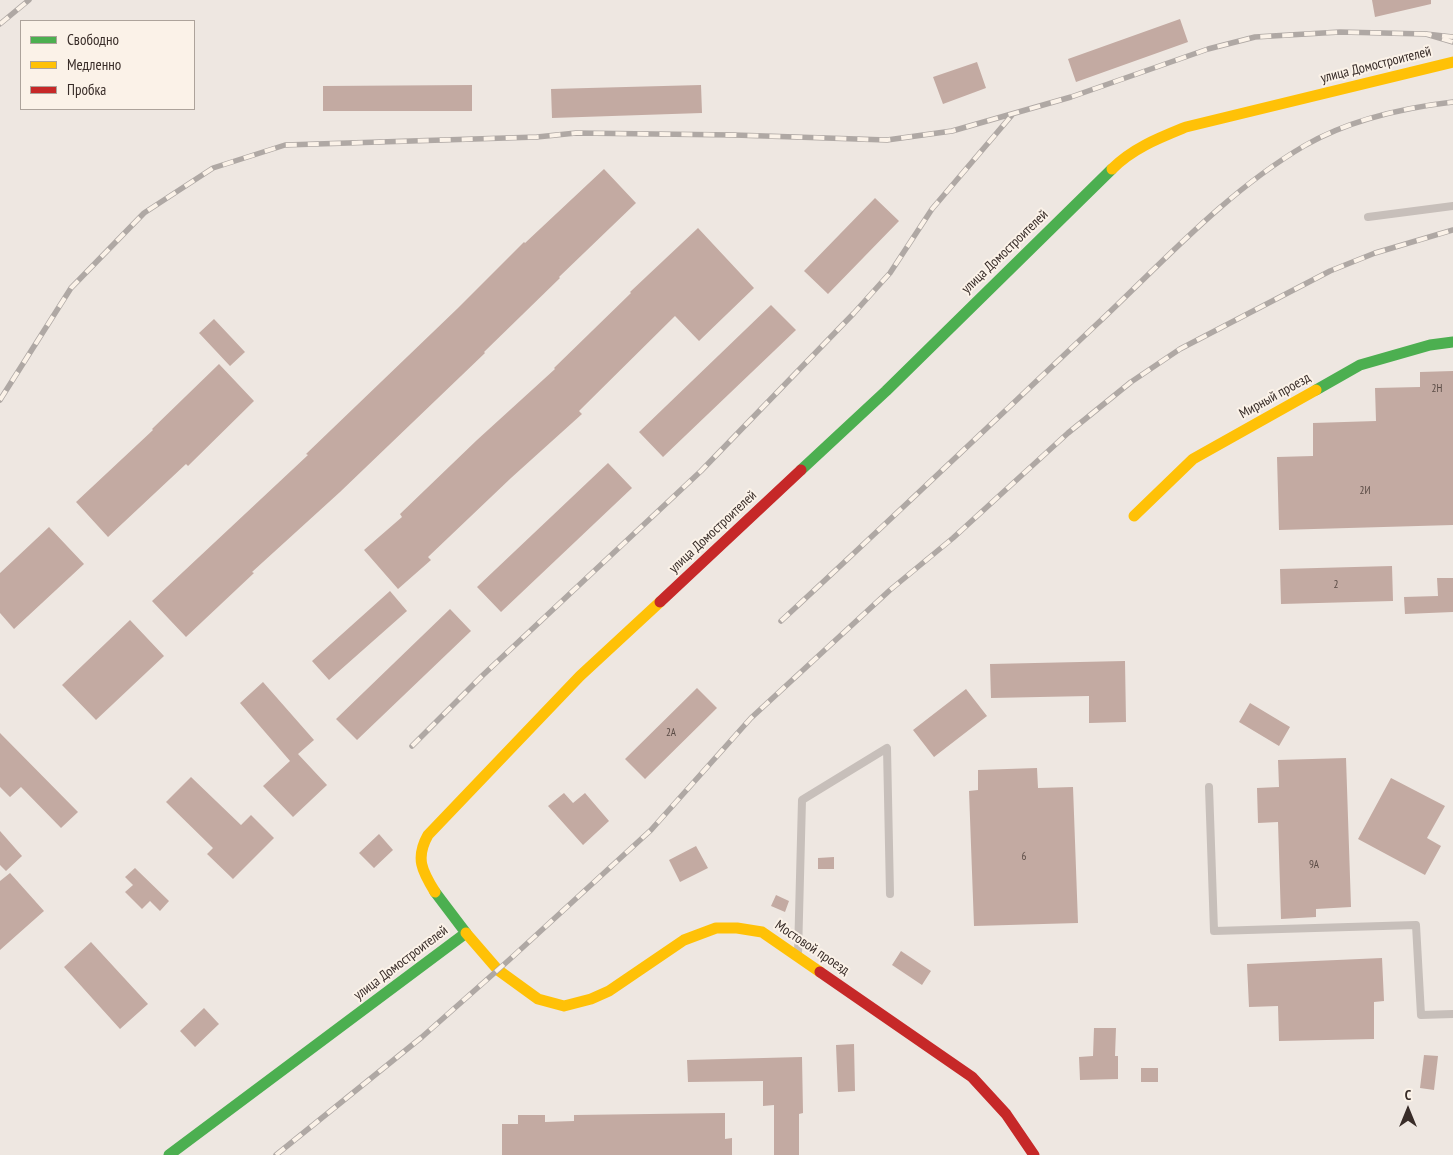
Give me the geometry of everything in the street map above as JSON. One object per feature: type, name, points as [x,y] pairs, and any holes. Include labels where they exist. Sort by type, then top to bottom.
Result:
[{"type":"street","name":"улица Домостроителей","points":[[169,1155],[466,933],[427,881],[420,864],[420,850],[428,835],[580,676],[886,391],[1123,158],[1150,142],[1186,127],[1453,62]]},
{"type":"street","name":"Мирный проезд","points":[[1134,516],[1193,459],[1360,365],[1430,345],[1453,342]]},
{"type":"street","name":"Мостовой проезд","points":[[466,933],[498,970],[506,976],[538,999],[564,1006],[590,999],[609,991],[684,940],[716,928],[737,928],[762,932],[972,1077],[996,1100],[1023,1135],[1034,1155]]},
{"type":"lane","points":[[1368,217],[1453,206]]},
{"type":"lane","points":[[798,956],[802,800],[887,748],[890,894]]},
{"type":"lane","points":[[1208,787],[1214,931],[1416,925],[1421,1015],[1453,1014]]},
{"type":"building","points":[[1372,0],[1431,0],[1431,4],[1375,17]]},
{"type":"building","points":[[1180,19],[1188,42],[1076,82],[1068,59]]},
{"type":"building","points":[[977,62],[986,88],[943,104],[933,77]]},
{"type":"building","points":[[472,85],[472,111],[323,111],[323,86]]},
{"type":"building","points":[[701,85],[702,113],[552,118],[551,89]]},
{"type":"building","points":[[604,169],[636,203],[559,277],[485,353],[340,492],[252,572],[254,573],[186,637],[152,601],[308,455],[306,454],[524,242]]},
{"type":"building","points":[[875,198],[899,221],[828,294],[804,271]]},
{"type":"building","points":[[698,228],[754,288],[699,341],[675,316],[579,411],[582,414],[511,478],[428,557],[431,560],[398,589],[364,550],[402,517],[400,514],[555,369],[630,292]]},
{"type":"building","points":[[771,305],[796,330],[663,457],[639,432]]},
{"type":"building","points":[[214,319],[245,352],[230,366],[199,333]]},
{"type":"building","points":[[219,364],[254,401],[188,466],[186,464],[108,537],[76,502],[153,430]]},
{"type":"building","points":[[1453,371],[1453,525],[1279,530],[1277,457],[1313,456],[1313,423],[1376,421],[1375,388],[1420,387],[1420,372]]},
{"type":"building","points":[[608,463],[632,488],[501,612],[477,587]]},
{"type":"building","points":[[49,527],[84,564],[14,629],[0,613],[0,573]]},
{"type":"building","points":[[1392,566],[1393,601],[1281,604],[1280,569]]},
{"type":"building","points":[[1437,578],[1453,578],[1453,612],[1405,614],[1404,597],[1438,596]]},
{"type":"building","points":[[390,591],[407,611],[329,680],[312,661]]},
{"type":"building","points":[[450,609],[471,631],[357,740],[336,719]]},
{"type":"building","points":[[130,620],[164,656],[96,720],[62,685]]},
{"type":"building","points":[[1125,661],[1126,722],[1089,723],[1089,696],[991,698],[990,664]]},
{"type":"building","points":[[263,682],[314,740],[298,754],[327,785],[293,817],[263,786],[290,761],[240,703]]},
{"type":"building","points":[[697,688],[717,708],[645,779],[625,759]]},
{"type":"building","points":[[966,689],[987,716],[934,757],[913,730]]},
{"type":"building","points":[[1250,703],[1290,727],[1279,746],[1239,722]]},
{"type":"building","points":[[0,733],[78,812],[61,828],[21,787],[10,797],[0,787]]},
{"type":"building","points":[[1346,758],[1351,907],[1316,909],[1316,917],[1281,919],[1278,822],[1258,823],[1257,788],[1279,787],[1278,760]]},
{"type":"building","points":[[1037,768],[1038,788],[1073,787],[1078,923],[974,926],[969,791],[978,790],[978,770]]},
{"type":"building","points":[[191,777],[241,825],[251,815],[274,838],[233,879],[207,854],[213,848],[166,802]]},
{"type":"building","points":[[1391,778],[1445,806],[1427,838],[1441,846],[1425,875],[1358,839]]},
{"type":"building","points":[[564,793],[573,803],[585,793],[609,821],[583,845],[548,806]]},
{"type":"building","points":[[0,831],[22,856],[6,871],[0,865]]},
{"type":"building","points":[[379,834],[393,850],[374,868],[359,853]]},
{"type":"building","points":[[696,846],[708,868],[680,882],[669,860]]},
{"type":"building","points":[[834,857],[834,869],[818,869],[818,858]]},
{"type":"building","points":[[135,868],[169,901],[160,911],[150,901],[142,909],[125,892],[133,885],[125,877]]},
{"type":"building","points":[[10,873],[44,911],[0,950],[0,881]]},
{"type":"building","points":[[776,895],[789,901],[785,912],[771,906]]},
{"type":"building","points":[[91,942],[148,1004],[120,1029],[64,967]]},
{"type":"building","points":[[901,951],[931,971],[922,985],[892,965]]},
{"type":"building","points":[[1382,958],[1384,1001],[1374,1002],[1374,1039],[1279,1041],[1278,1006],[1249,1007],[1247,964]]},
{"type":"building","points":[[204,1008],[219,1024],[195,1047],[180,1031]]},
{"type":"building","points":[[1094,1028],[1116,1028],[1115,1056],[1118,1056],[1118,1079],[1080,1080],[1079,1057],[1093,1056]]},
{"type":"building","points":[[854,1044],[855,1091],[838,1092],[836,1045]]},
{"type":"building","points":[[1424,1055],[1438,1056],[1434,1090],[1420,1088]]},
{"type":"building","points":[[802,1057],[803,1113],[799,1114],[799,1155],[774,1155],[774,1105],[763,1106],[763,1081],[688,1082],[687,1060]]},
{"type":"building","points":[[1141,1068],[1158,1068],[1158,1082],[1141,1082]]},
{"type":"building","points":[[725,1113],[725,1139],[732,1138],[732,1155],[502,1155],[502,1124],[518,1124],[518,1115],[545,1115],[545,1122],[574,1121],[574,1115]]},
{"type":"railway","points":[[0,24],[29,0]]},
{"type":"railway","points":[[0,400],[71,288],[144,213],[213,168],[285,145],[537,137],[576,133],[734,135],[887,140],[952,131],[1071,97],[1208,49],[1255,37],[1340,32],[1426,34]]},
{"type":"railway","points":[[1453,37],[1426,34],[1453,42]]},
{"type":"railway","points":[[781,621],[1196,229],[1248,184],[1304,146],[1339,129],[1376,116],[1453,102]]},
{"type":"railway","points":[[412,746],[483,675],[701,471],[854,313],[890,273],[932,209],[1012,115],[1010,115]]},
{"type":"railway","points":[[276,1155],[422,1037],[509,960],[651,830],[751,718],[890,590],[953,538],[1068,433],[1131,382],[1180,349],[1330,271],[1375,253],[1453,230]]},
{"type":"traffic: fast","points":[[801,470],[886,391],[1112,169]]},
{"type":"traffic: fast","points":[[1316,390],[1360,365],[1430,345],[1453,342]]},
{"type":"traffic: fast","points":[[169,1155],[466,933],[435,892]]},
{"type":"traffic: slow","points":[[1112,169],[1138,149],[1186,127],[1453,62]]},
{"type":"traffic: slow","points":[[1134,516],[1193,459],[1316,390]]},
{"type":"traffic: slow","points":[[435,892],[424,871],[421,858],[428,835],[580,676],[660,602]]},
{"type":"traffic: slow","points":[[466,933],[498,970],[538,999],[564,1006],[591,999],[609,991],[684,940],[716,928],[737,928],[762,932],[820,972]]},
{"type":"traffic: jam","points":[[660,602],[801,470]]},
{"type":"traffic: jam","points":[[820,972],[972,1077],[1006,1114],[1034,1155]]}]
